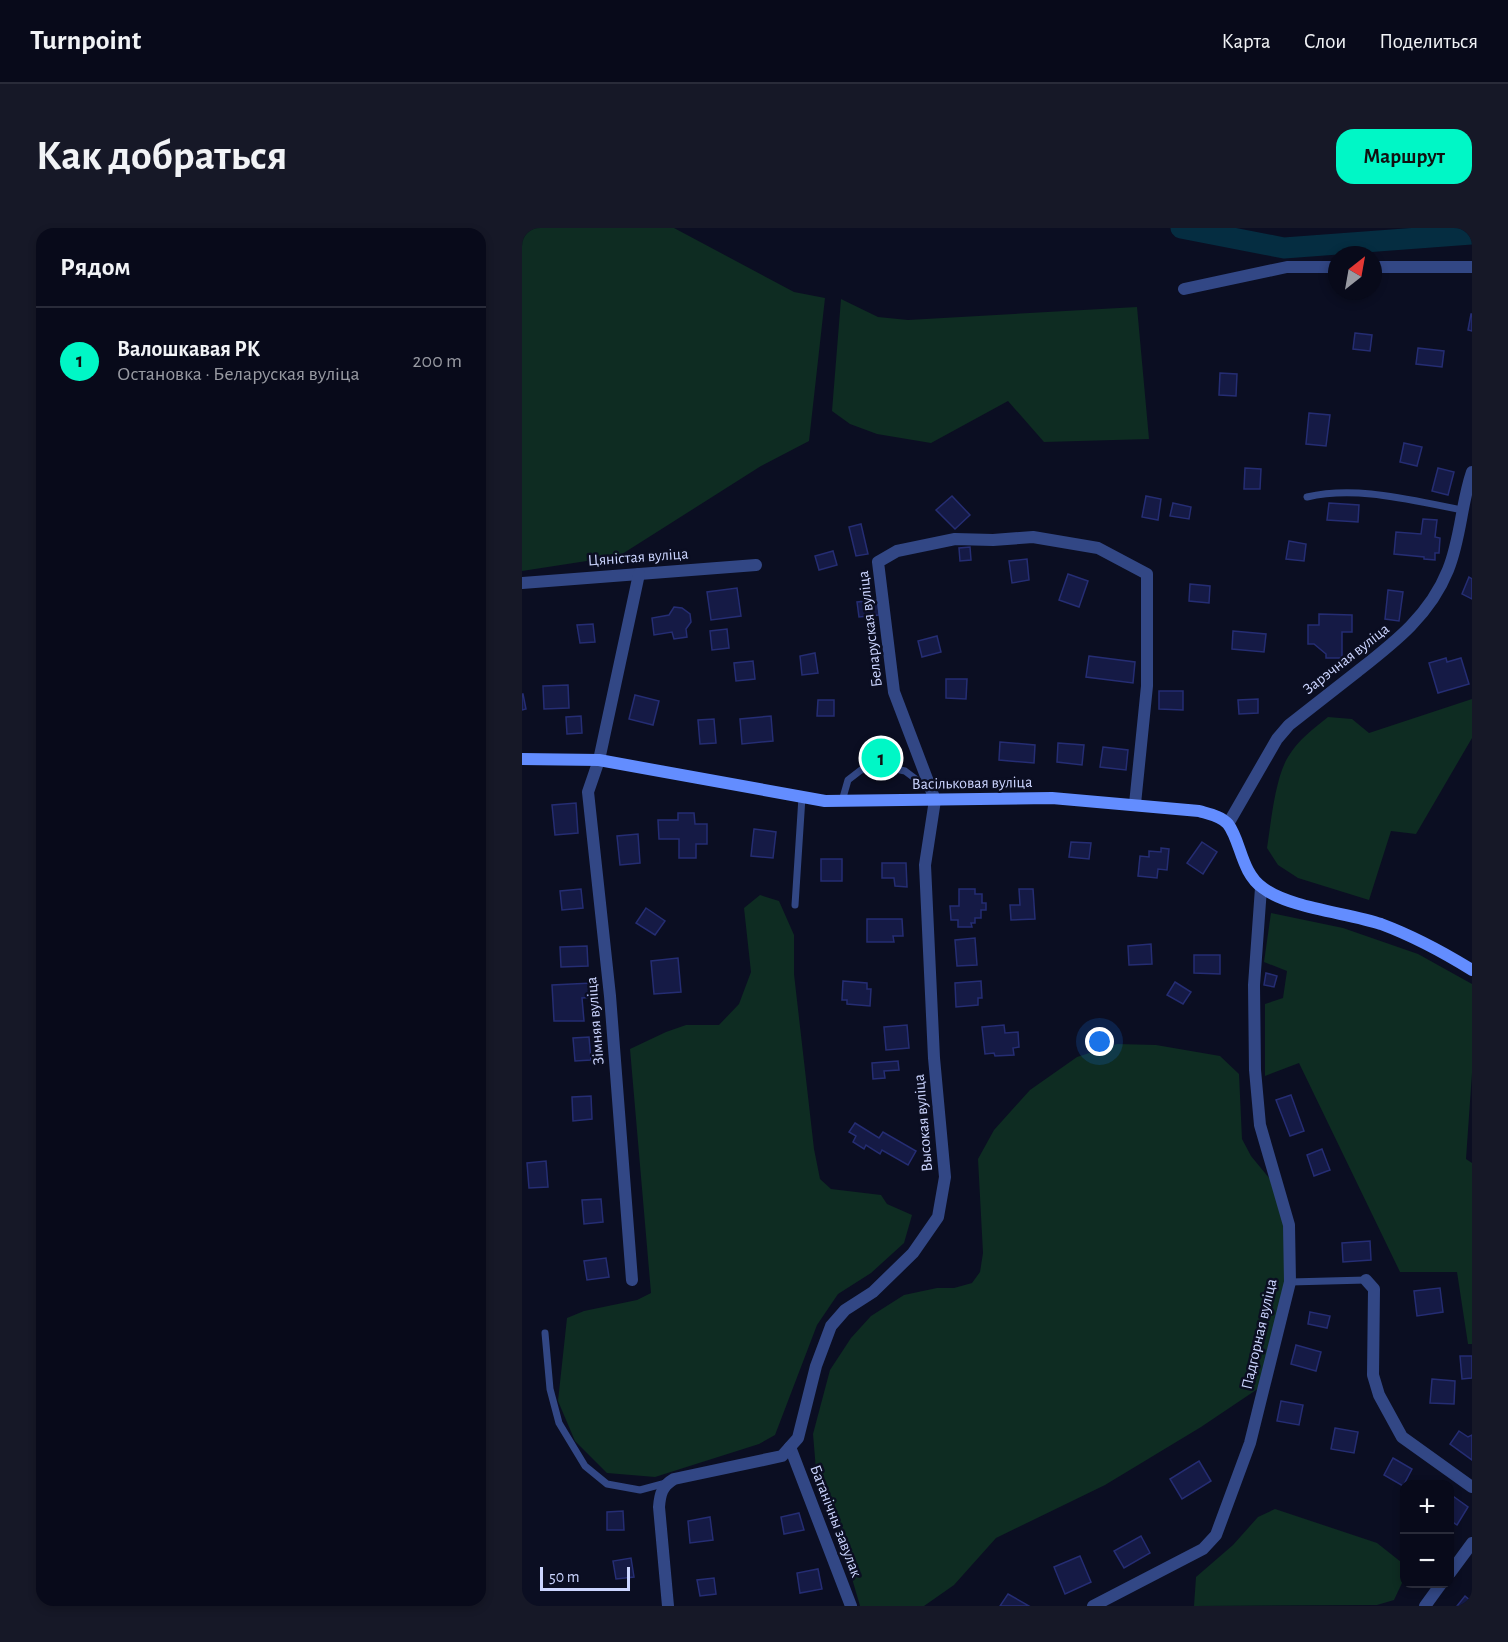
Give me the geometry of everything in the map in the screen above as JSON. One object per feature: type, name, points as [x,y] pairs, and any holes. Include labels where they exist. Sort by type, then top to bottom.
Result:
[{"type":"street","points":[[1184,289],[1287,267],[1328,267]]},
{"type":"street","points":[[1382,267],[1472,267]]},
{"type":"street","name":"Зарэчная вуліца","points":[[1231,830],[1277,739],[1289,725],[1400,638],[1438,594],[1456,550],[1466,489],[1472,472]]},
{"type":"street","name":"Беларуская вуліца","points":[[933,795],[894,692],[878,562],[897,551],[955,539],[993,540],[1033,537],[1098,548],[1147,574],[1147,686],[1136,804]]},
{"type":"street","name":"Цяністая вуліца","points":[[522,583],[756,565]]},
{"type":"street","name":"Зімняя вуліца","points":[[633,1280],[610,996],[588,792],[599,760],[639,574]]},
{"type":"street","name":"Васільковая вуліца","points":[[522,759],[599,760],[825,801],[933,795],[1052,798],[1136,804],[1199,811],[1218,816],[1231,830]]},
{"type":"street","name":"Высокая вуліца","points":[[790,1447],[798,1438],[816,1366],[831,1326],[845,1310],[873,1292],[913,1253],[938,1217],[945,1177],[934,1058],[926,865],[933,795]]},
{"type":"street","points":[[1231,830],[1244,864],[1262,888],[1283,899],[1381,924],[1436,948],[1472,970]]},
{"type":"street","name":"Падгорная вуліца","points":[[1093,1606],[1203,1549],[1216,1535],[1250,1443],[1290,1282],[1289,1226],[1260,1125],[1256,1070],[1254,985],[1262,888]]},
{"type":"street","points":[[1366,1280],[1374,1290],[1373,1375],[1379,1395],[1402,1437],[1472,1487]]},
{"type":"street","points":[[668,1606],[659,1507],[661,1491],[670,1481],[782,1456],[790,1447]]},
{"type":"street","name":"Батанічны завулак","points":[[790,1447],[850,1606]]},
{"type":"street","points":[[1454,1566],[1472,1543]]},
{"type":"street","points":[[1425,1606],[1438,1588]]},
{"type":"lane","points":[[1307,497],[1324,493],[1378,495],[1463,510]]},
{"type":"lane","points":[[842,801],[848,780],[861,770],[882,766],[905,771],[933,795]]},
{"type":"lane","points":[[795,905],[802,797]]},
{"type":"lane","points":[[1290,1282],[1366,1280]]},
{"type":"lane","points":[[545,1333],[550,1389],[559,1423],[585,1466],[607,1484],[640,1490],[670,1481]]},
{"type":"green space","points":[[522,228],[674,228],[794,292],[825,298],[809,441],[761,466],[619,556],[522,571]]},
{"type":"green space","points":[[841,299],[878,317],[908,320],[1137,307],[1149,439],[1044,442],[1008,401],[931,443],[877,434],[850,424],[832,411]]},
{"type":"green space","points":[[1472,699],[1472,738],[1416,834],[1391,831],[1369,900],[1298,878],[1278,865],[1267,848],[1277,788],[1288,757],[1311,730],[1328,717],[1352,719],[1369,733]]},
{"type":"green space","points":[[760,895],[779,901],[794,935],[794,974],[814,1149],[820,1179],[831,1189],[881,1195],[887,1204],[912,1215],[904,1243],[871,1273],[838,1294],[817,1325],[775,1435],[759,1444],[655,1477],[607,1473],[575,1441],[558,1401],[567,1318],[584,1311],[637,1300],[651,1293],[630,1049],[686,1025],[719,1025],[739,1004],[751,972],[744,908]]},
{"type":"green space","points":[[1271,913],[1343,928],[1418,954],[1472,984],[1472,1073],[1466,1159],[1472,1163],[1472,1344],[1468,1344],[1457,1272],[1400,1272],[1299,1063],[1265,1076],[1265,1004],[1283,998],[1287,971],[1264,962]]},
{"type":"green space","points":[[1117,1044],[1156,1045],[1220,1056],[1239,1074],[1242,1139],[1251,1156],[1279,1190],[1290,1282],[1262,1386],[1201,1427],[1105,1485],[996,1538],[954,1585],[924,1606],[860,1606],[840,1537],[816,1470],[813,1434],[830,1370],[851,1338],[871,1316],[904,1295],[972,1283],[980,1272],[983,1253],[978,1159],[994,1130],[1030,1090],[1077,1057]]},
{"type":"green space","points":[[1275,1509],[1377,1543],[1400,1561],[1400,1587],[1394,1600],[1377,1605],[1194,1606],[1196,1577],[1233,1545],[1258,1517]]},
{"type":"building","points":[[1472,314],[1472,331],[1468,330]]},
{"type":"building","points":[[1355,333],[1372,335],[1370,351],[1353,349]]},
{"type":"building","points":[[1418,348],[1444,351],[1442,367],[1416,364]]},
{"type":"building","points":[[1220,373],[1237,374],[1236,396],[1219,395]]},
{"type":"building","points":[[1309,413],[1330,415],[1326,446],[1306,444]]},
{"type":"building","points":[[1404,443],[1422,447],[1417,466],[1400,462]]},
{"type":"building","points":[[1245,468],[1261,469],[1260,489],[1244,489]]},
{"type":"building","points":[[1438,468],[1454,472],[1448,495],[1432,491]]},
{"type":"building","points":[[952,496],[970,515],[955,529],[936,510]]},
{"type":"building","points":[[1146,496],[1161,499],[1158,520],[1142,517]]},
{"type":"building","points":[[1173,503],[1191,507],[1189,519],[1170,516]]},
{"type":"building","points":[[1329,503],[1359,505],[1358,522],[1327,520]]},
{"type":"building","points":[[1423,519],[1437,520],[1435,537],[1440,538],[1439,553],[1435,553],[1435,560],[1394,554],[1396,532],[1421,534]]},
{"type":"building","points":[[861,524],[868,554],[856,556],[849,527]]},
{"type":"building","points":[[1289,541],[1306,544],[1304,561],[1286,559]]},
{"type":"building","points":[[970,547],[971,560],[960,561],[959,548]]},
{"type":"building","points":[[833,551],[837,565],[819,570],[815,556]]},
{"type":"building","points":[[1027,559],[1029,580],[1012,583],[1009,561]]},
{"type":"building","points":[[1068,574],[1088,581],[1079,607],[1059,600]]},
{"type":"building","points":[[1469,577],[1472,579],[1472,599],[1462,594]]},
{"type":"building","points":[[1190,584],[1210,586],[1209,603],[1189,601]]},
{"type":"building","points":[[737,588],[741,616],[711,620],[707,592]]},
{"type":"building","points":[[1388,590],[1403,592],[1399,621],[1385,619]]},
{"type":"building","points":[[878,600],[879,615],[859,617],[857,602]]},
{"type":"building","points":[[674,607],[682,608],[690,614],[691,622],[686,629],[687,637],[674,639],[672,632],[654,635],[652,618],[669,615]]},
{"type":"building","points":[[1319,614],[1352,615],[1352,632],[1342,632],[1342,658],[1326,658],[1326,654],[1314,644],[1308,644],[1308,625],[1319,625]]},
{"type":"building","points":[[593,624],[595,642],[580,643],[577,625]]},
{"type":"building","points":[[727,629],[729,648],[712,650],[710,631]]},
{"type":"building","points":[[1233,631],[1266,634],[1264,652],[1232,649]]},
{"type":"building","points":[[937,636],[941,652],[922,657],[918,641]]},
{"type":"building","points":[[815,653],[818,673],[802,675],[800,656]]},
{"type":"building","points":[[1089,656],[1135,662],[1133,683],[1086,677]]},
{"type":"building","points":[[1446,658],[1447,662],[1461,658],[1469,684],[1438,693],[1429,663]]},
{"type":"building","points":[[753,661],[755,679],[736,681],[734,663]]},
{"type":"building","points":[[946,679],[967,679],[966,699],[946,698]]},
{"type":"building","points":[[568,685],[569,708],[544,709],[543,686]]},
{"type":"building","points":[[1159,691],[1183,691],[1183,710],[1159,709]]},
{"type":"building","points":[[522,694],[526,709],[522,710]]},
{"type":"building","points":[[635,695],[659,701],[653,725],[629,719]]},
{"type":"building","points":[[1258,699],[1258,713],[1239,714],[1238,700]]},
{"type":"building","points":[[818,700],[834,700],[834,716],[817,716]]},
{"type":"building","points":[[581,716],[582,733],[567,734],[566,717]]},
{"type":"building","points":[[771,716],[773,741],[742,744],[740,719]]},
{"type":"building","points":[[714,719],[716,743],[700,744],[698,720]]},
{"type":"building","points":[[1000,742],[1035,745],[1034,763],[999,760]]},
{"type":"building","points":[[1058,743],[1084,745],[1082,765],[1057,762]]},
{"type":"building","points":[[1103,747],[1128,750],[1126,770],[1100,767]]},
{"type":"building","points":[[576,803],[578,833],[555,835],[552,805]]},
{"type":"building","points":[[678,813],[694,813],[695,824],[707,824],[707,844],[696,844],[696,858],[679,858],[679,839],[659,839],[658,820],[678,820]]},
{"type":"building","points":[[754,829],[776,832],[773,858],[751,856]]},
{"type":"building","points":[[638,834],[640,863],[620,865],[617,836]]},
{"type":"building","points":[[1071,842],[1091,843],[1089,859],[1069,857]]},
{"type":"building","points":[[1202,842],[1217,852],[1203,874],[1187,863]]},
{"type":"building","points":[[1161,848],[1169,849],[1167,870],[1158,869],[1157,878],[1138,876],[1140,856],[1149,857],[1149,851],[1161,852]]},
{"type":"building","points":[[821,859],[842,859],[842,881],[821,881]]},
{"type":"building","points":[[882,863],[906,863],[907,887],[895,886],[894,878],[882,878]]},
{"type":"building","points":[[581,889],[583,908],[562,910],[560,891]]},
{"type":"building","points":[[959,889],[975,889],[975,894],[982,894],[982,903],[986,903],[986,910],[981,910],[981,918],[975,918],[975,923],[971,923],[972,927],[958,927],[958,920],[951,920],[950,906],[959,906]]},
{"type":"building","points":[[1019,889],[1033,889],[1035,919],[1011,920],[1010,905],[1020,905]]},
{"type":"building","points":[[646,908],[665,921],[655,935],[636,923]]},
{"type":"building","points":[[867,919],[902,919],[903,936],[893,936],[894,942],[867,942]]},
{"type":"building","points":[[975,938],[977,965],[957,966],[955,940]]},
{"type":"building","points":[[1151,944],[1152,964],[1129,965],[1128,946]]},
{"type":"building","points":[[587,946],[588,966],[561,967],[560,947]]},
{"type":"building","points":[[1194,955],[1220,955],[1220,974],[1194,973]]},
{"type":"building","points":[[678,958],[681,992],[654,994],[651,961]]},
{"type":"building","points":[[1266,973],[1277,976],[1274,987],[1264,985]]},
{"type":"building","points":[[843,981],[867,983],[867,989],[871,989],[870,1006],[847,1004],[847,1000],[842,1000]]},
{"type":"building","points":[[981,981],[982,998],[978,998],[978,1005],[956,1007],[955,983]]},
{"type":"building","points":[[1175,982],[1191,992],[1183,1004],[1167,995]]},
{"type":"building","points":[[592,983],[593,997],[582,998],[584,1021],[554,1021],[552,985]]},
{"type":"building","points":[[907,1025],[909,1048],[886,1050],[884,1027]]},
{"type":"building","points":[[1004,1025],[1005,1033],[1018,1032],[1019,1047],[1013,1048],[1014,1055],[985,1054],[982,1027]]},
{"type":"building","points":[[589,1037],[591,1060],[575,1061],[573,1038]]},
{"type":"building","points":[[898,1061],[899,1070],[884,1071],[885,1078],[873,1079],[872,1063]]},
{"type":"building","points":[[1291,1095],[1304,1131],[1290,1136],[1276,1100]]},
{"type":"building","points":[[591,1096],[592,1119],[573,1121],[572,1097]]},
{"type":"building","points":[[855,1123],[879,1138],[883,1132],[916,1151],[908,1165],[882,1150],[880,1154],[866,1145],[864,1149],[853,1142],[856,1136],[849,1132]]},
{"type":"building","points":[[1322,1149],[1330,1170],[1314,1176],[1307,1155]]},
{"type":"building","points":[[546,1161],[548,1187],[529,1188],[527,1163]]},
{"type":"building","points":[[601,1199],[603,1222],[584,1224],[582,1200]]},
{"type":"building","points":[[1370,1241],[1371,1260],[1343,1262],[1342,1243]]},
{"type":"building","points":[[606,1258],[609,1277],[587,1280],[584,1261]]},
{"type":"building","points":[[1440,1288],[1443,1312],[1417,1316],[1414,1291]]},
{"type":"building","points":[[1310,1312],[1330,1316],[1327,1328],[1308,1324]]},
{"type":"building","points":[[1296,1345],[1321,1352],[1316,1371],[1291,1364]]},
{"type":"building","points":[[1460,1356],[1472,1356],[1472,1378],[1462,1379]]},
{"type":"building","points":[[1432,1379],[1455,1381],[1454,1404],[1430,1403]]},
{"type":"building","points":[[1281,1401],[1303,1405],[1299,1425],[1277,1421]]},
{"type":"building","points":[[1335,1428],[1358,1432],[1354,1453],[1331,1449]]},
{"type":"building","points":[[1459,1431],[1468,1437],[1472,1435],[1472,1460],[1450,1444]]},
{"type":"building","points":[[1393,1458],[1412,1469],[1406,1480],[1400,1480],[1400,1484],[1384,1475]]},
{"type":"building","points":[[1199,1461],[1211,1481],[1182,1499],[1170,1479]]},
{"type":"building","points":[[1454,1497],[1468,1507],[1457,1525],[1454,1523]]},
{"type":"building","points":[[623,1511],[624,1530],[607,1530],[607,1512]]},
{"type":"building","points":[[799,1513],[804,1530],[784,1534],[781,1517]]},
{"type":"building","points":[[710,1517],[713,1540],[690,1543],[688,1521]]},
{"type":"building","points":[[1141,1536],[1150,1553],[1124,1568],[1114,1551]]},
{"type":"building","points":[[1080,1556],[1091,1582],[1065,1594],[1054,1567]]},
{"type":"building","points":[[631,1558],[634,1577],[616,1579],[613,1561]]},
{"type":"building","points":[[818,1569],[822,1589],[800,1593],[797,1573]]},
{"type":"building","points":[[714,1578],[716,1594],[700,1596],[697,1580]]},
{"type":"building","points":[[1008,1594],[1029,1606],[1000,1606]]},
{"type":"building","points":[[1465,1596],[1472,1602],[1472,1606],[1457,1606]]},
{"type":"waterway","points":[[1181,228],[1284,248],[1472,234]]},
{"type":"place","name":"Валошкавая РК","points":[[881,758]]}]
